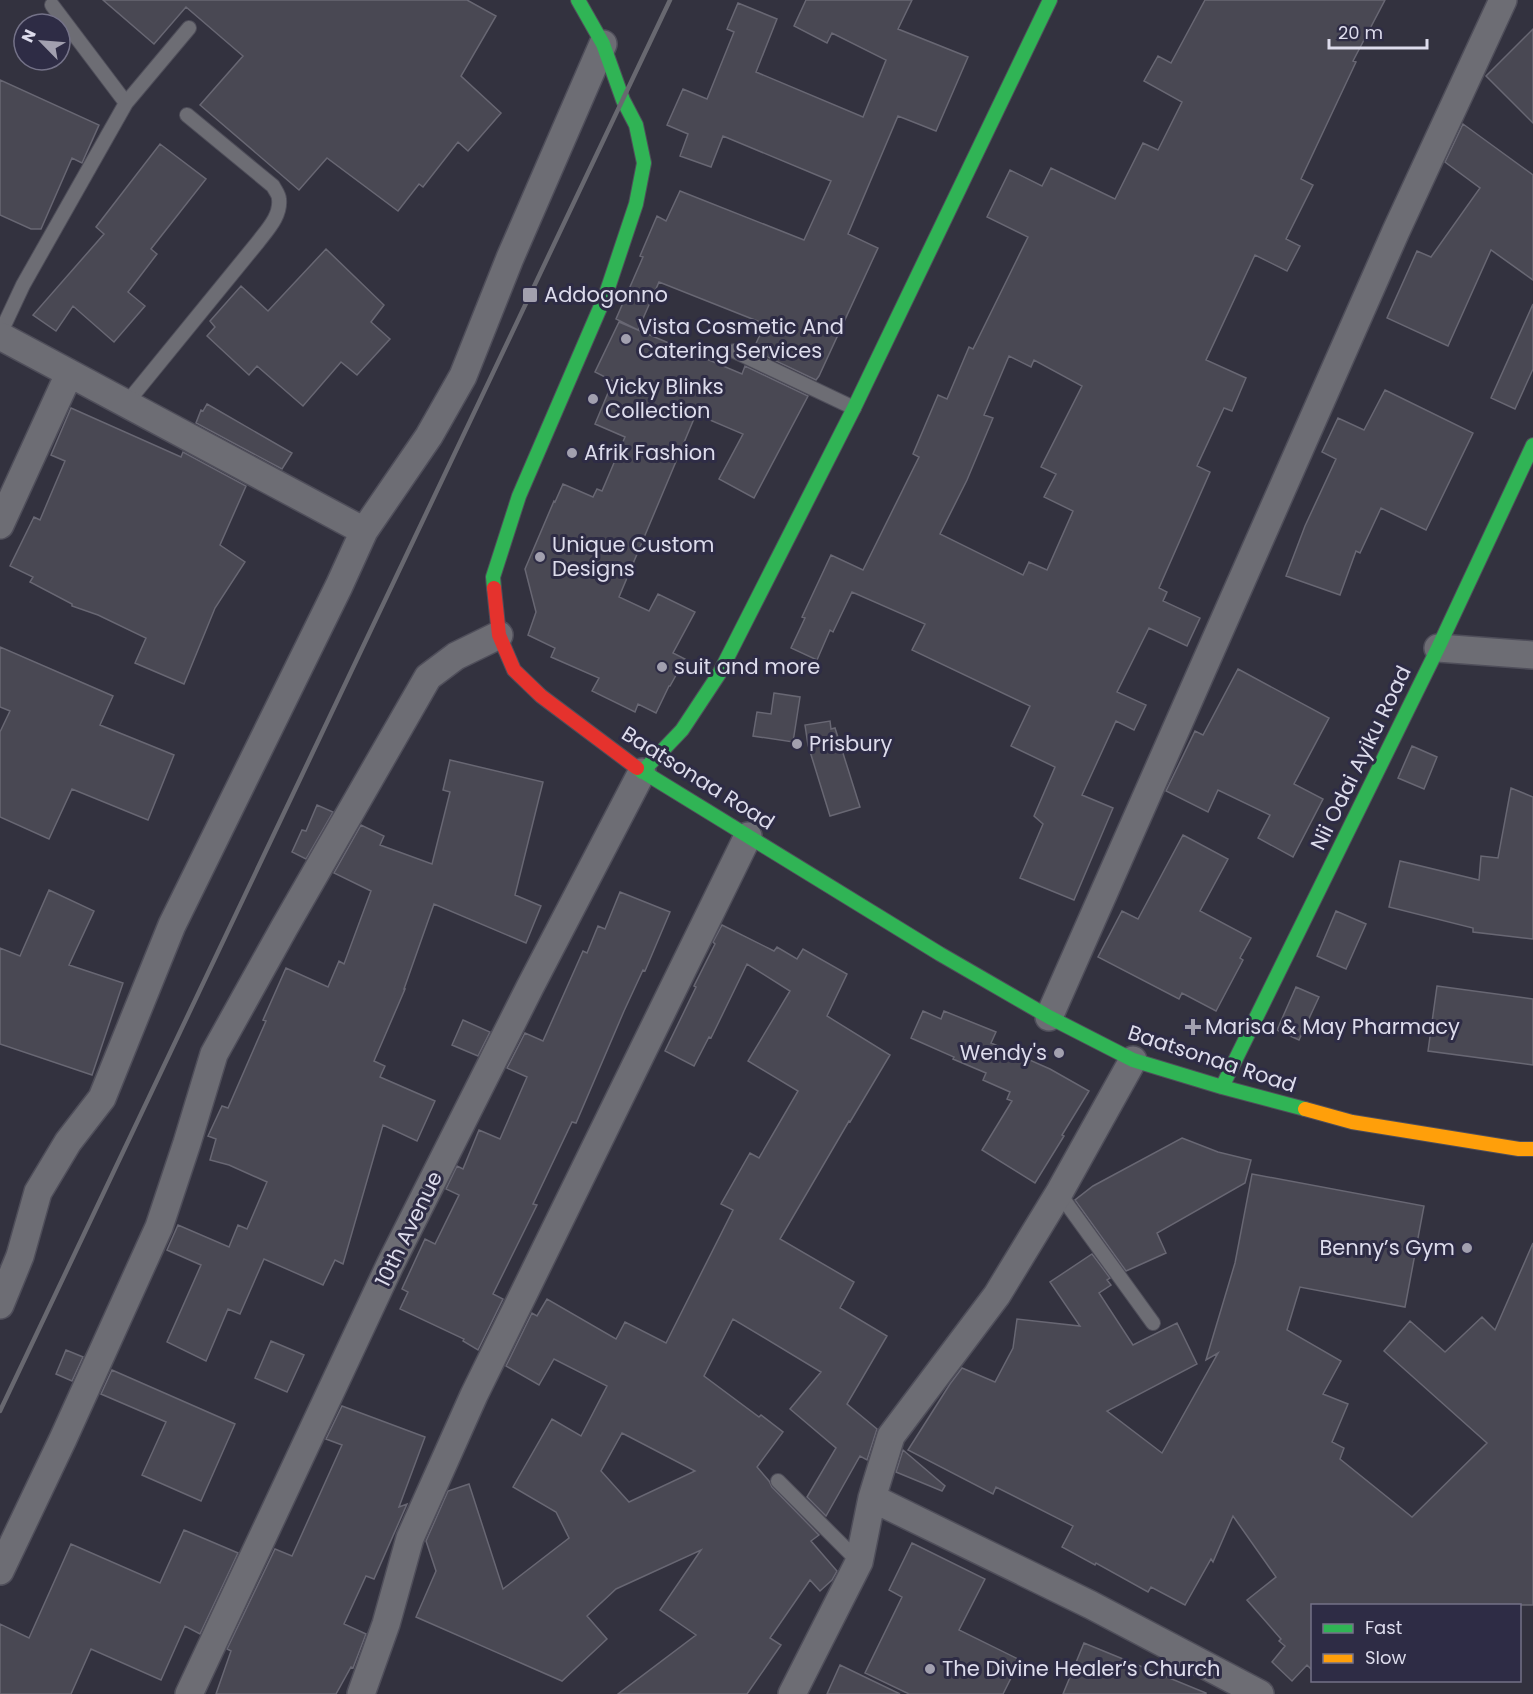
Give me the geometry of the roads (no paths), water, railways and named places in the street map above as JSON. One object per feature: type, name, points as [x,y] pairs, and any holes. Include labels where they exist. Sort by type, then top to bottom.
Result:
[{"type":"street","name":"Baatsonaa Road","points":[[578,0],[603,44],[623,100],[636,125],[644,163],[636,204],[606,294],[519,496],[493,577],[499,635],[514,670],[541,696],[642,772],[940,954],[1049,1017],[1133,1059],[1222,1087],[1352,1122],[1519,1149],[1533,1149]]},
{"type":"street","points":[[642,772],[682,730],[719,674],[854,408],[1050,0]]},
{"type":"street","points":[[1049,1017],[1396,231],[1503,0]]},
{"type":"street","points":[[0,1305],[20,1256],[38,1192],[68,1142],[102,1098],[172,924],[364,531],[429,436],[463,376],[515,248],[603,44]]},
{"type":"street","points":[[0,335],[125,405],[364,531]]},
{"type":"street","points":[[0,525],[69,374]]},
{"type":"street","name":"Nii Odai Ayiku Road","points":[[1222,1087],[1438,648],[1533,445]]},
{"type":"street","points":[[0,1571],[63,1439],[159,1227],[214,1054],[428,677],[456,656],[499,635]]},
{"type":"street","points":[[1438,648],[1533,655]]},
{"type":"street","name":"10th Avenue","points":[[189,1694],[390,1265],[530,987],[642,772]]},
{"type":"street","points":[[362,1694],[386,1624],[410,1538],[470,1405],[748,836]]},
{"type":"street","points":[[792,1694],[859,1562],[872,1498],[891,1436],[997,1295],[1059,1193],[1133,1059]]},
{"type":"street","points":[[872,1498],[1091,1605],[1260,1694]]},
{"type":"lane","points":[[52,5],[126,104]]},
{"type":"lane","points":[[0,335],[23,285],[126,104],[189,28]]},
{"type":"lane","points":[[125,405],[258,242],[278,212],[279,198],[273,186],[187,115]]},
{"type":"lane","points":[[734,351],[854,408]]},
{"type":"lane","points":[[1059,1193],[1153,1323]]},
{"type":"lane","points":[[778,1480],[859,1562]]},
{"type":"railway","points":[[0,1411],[670,0]]},
{"type":"place","name":"Addogonno","points":[[530,295]]},
{"type":"place","name":"Vista Cosmetic And Catering Services","points":[[626,339]]},
{"type":"place","name":"Vicky Blinks Collection","points":[[593,399]]},
{"type":"place","name":"Afrik Fashion","points":[[572,453]]},
{"type":"place","name":"Unique Custom Designs","points":[[540,557]]},
{"type":"place","name":"suit and more","points":[[662,667]]},
{"type":"place","name":"Prisbury","points":[[797,744]]},
{"type":"place","name":"Marisa & May Pharmacy","points":[[1193,1027]]},
{"type":"place","name":"Wendy's","points":[[1059,1053]]},
{"type":"place","name":"Benny’s Gym","points":[[1467,1248]]},
{"type":"place","name":"The Divine Healer’s Church","points":[[930,1669]]}]
